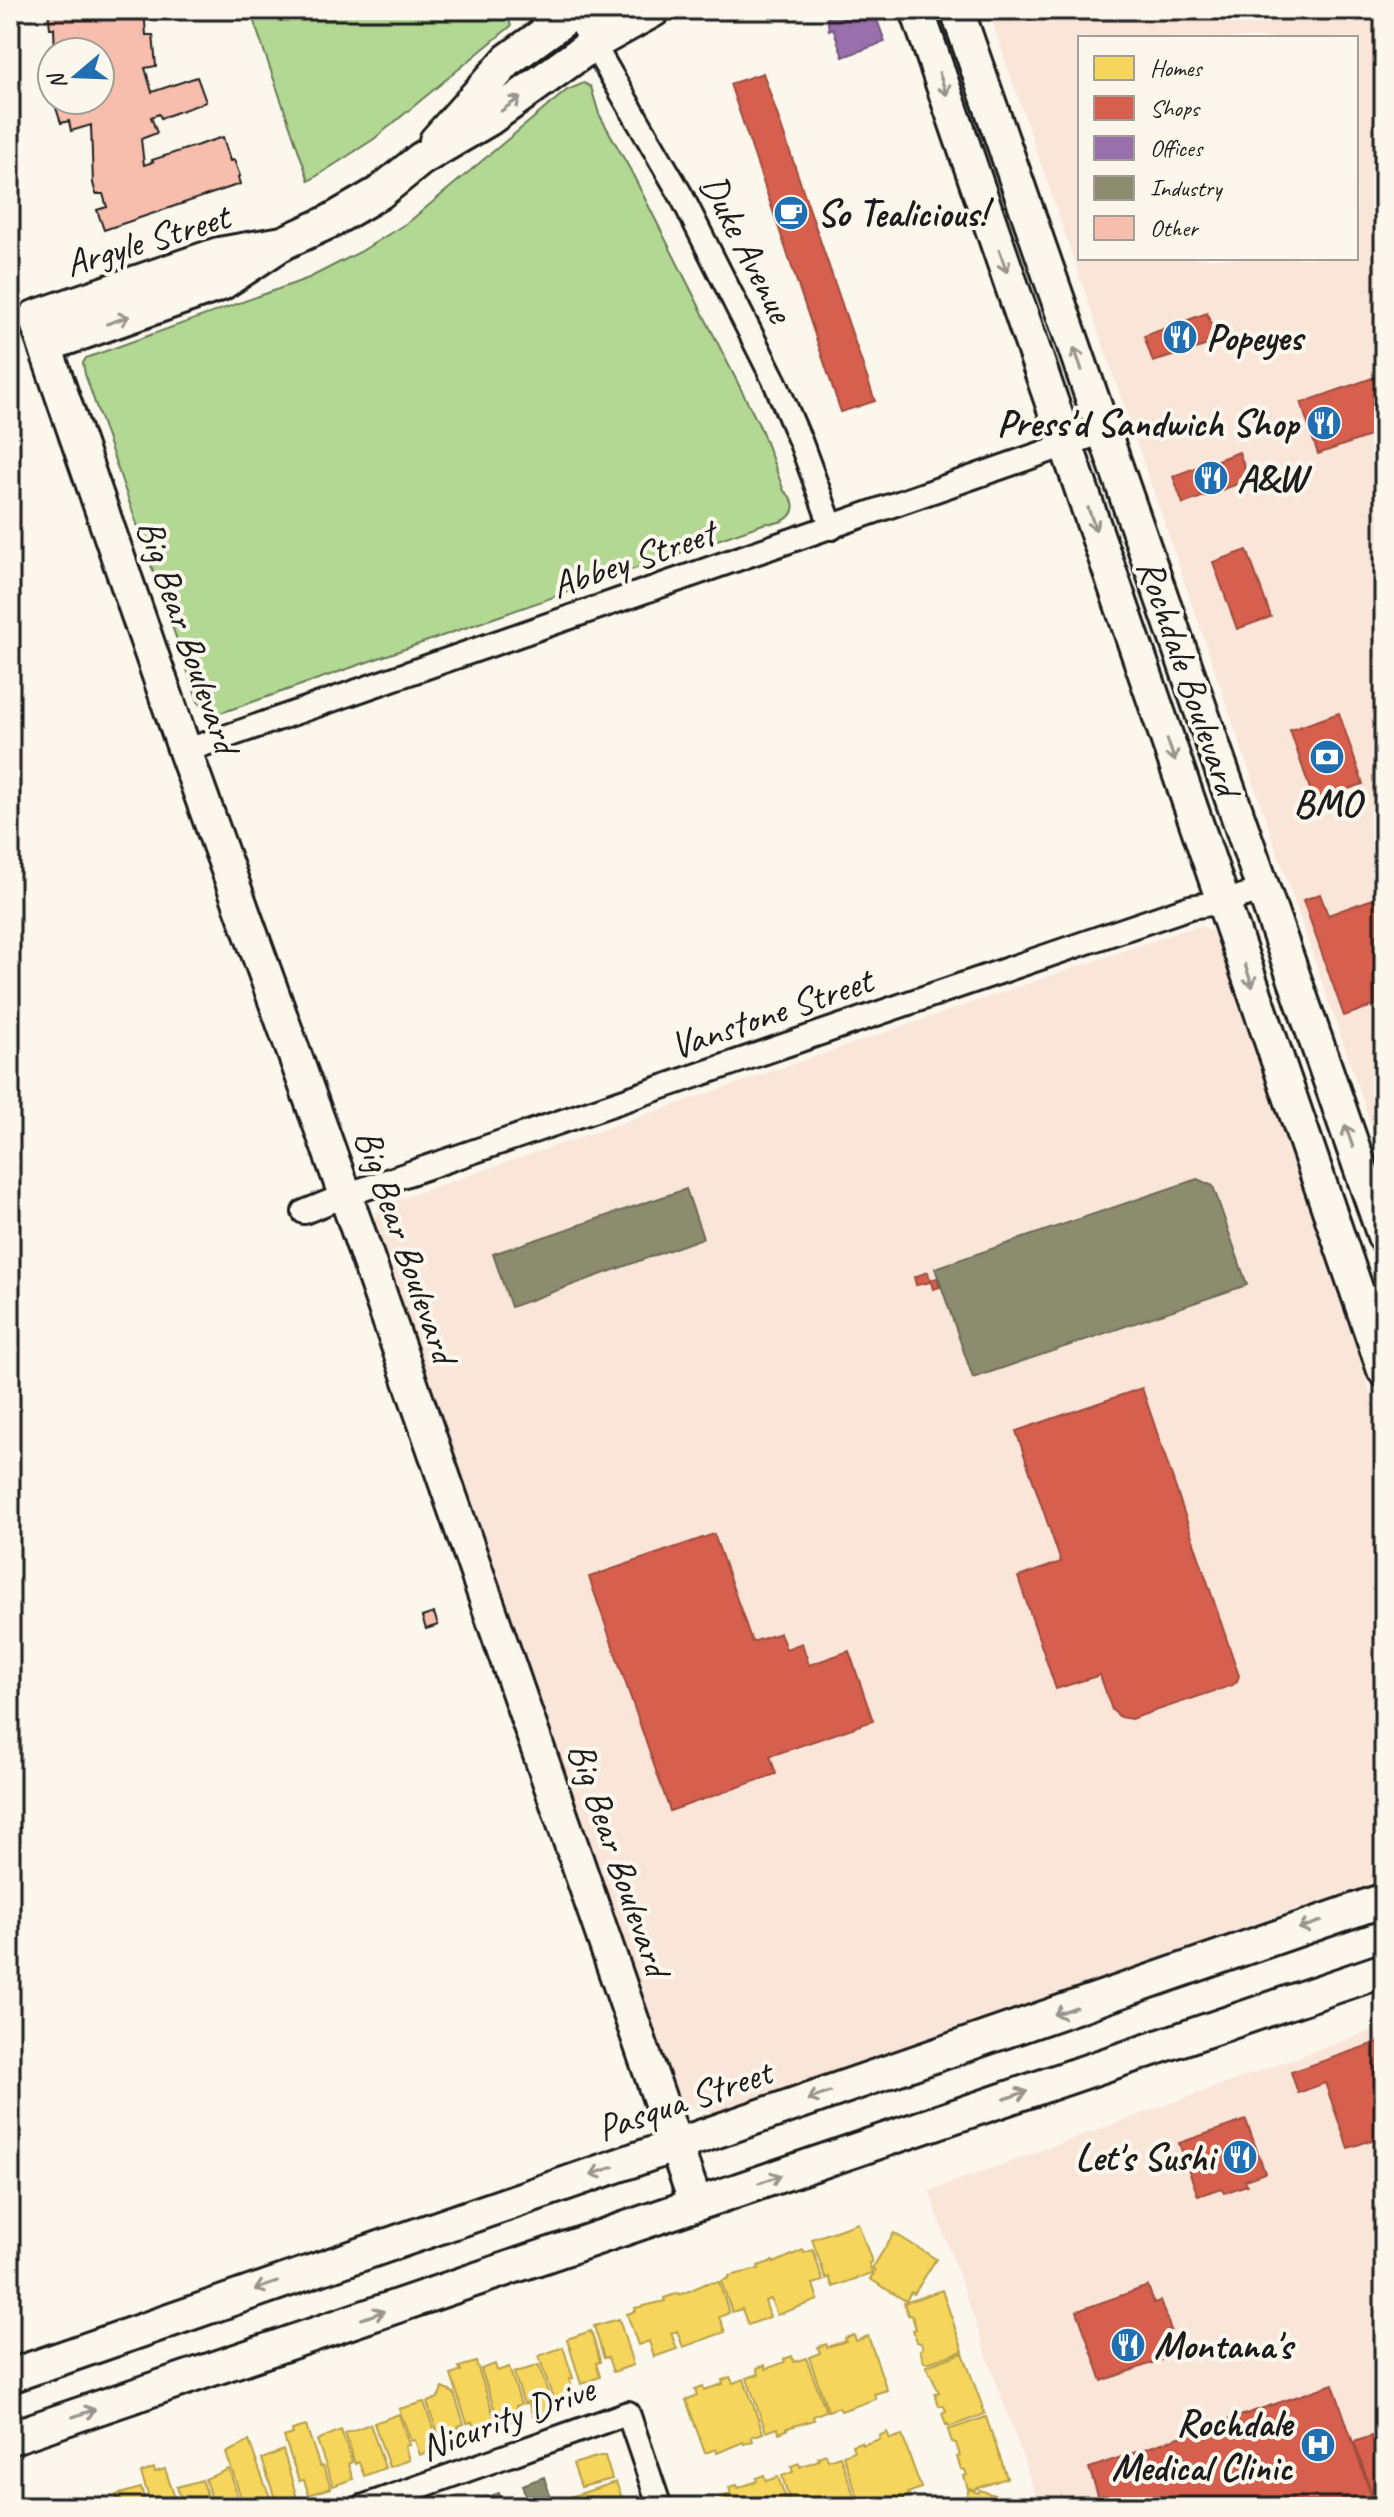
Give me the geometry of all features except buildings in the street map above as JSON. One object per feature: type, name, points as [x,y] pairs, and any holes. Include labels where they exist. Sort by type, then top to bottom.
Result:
[{"type":"street","name":"Argyle Street","points":[[40,332],[219,254],[283,243],[329,222],[379,193],[421,159],[489,119],[593,44],[654,10]]},
{"type":"street","name":"Rochdale Boulevard","points":[[917,10],[1384,1370]]},
{"type":"street","name":"Rochdale Boulevard","points":[[957,10],[1384,1236]]},
{"type":"street","name":"Argyle Street","points":[[421,159],[508,60],[575,11]]},
{"type":"street","name":"Duke Avenue","points":[[575,11],[681,195],[775,382],[832,528]]},
{"type":"street","name":"Big Bear Boulevard","points":[[40,332],[185,751],[346,1195],[696,2204]]},
{"type":"street","name":"Abbey Street","points":[[185,751],[1103,432]]},
{"type":"street","name":"Vanstone Street","points":[[304,1212],[346,1195],[1190,907],[1224,902],[1264,889]]},
{"type":"street","name":"Pasqua Street","points":[[10,2376],[1384,1900]]},
{"type":"street","points":[[10,2438],[1384,1970]]},
{"type":"street","name":"Nicurity Drive","points":[[370,2506],[628,2413],[660,2507]]},
{"type":"shaded area","points":[[988,10],[1384,10],[1384,1162]]},
{"type":"shaded area","points":[[1201,926],[1212,931],[1222,942],[1384,1433],[1384,1879],[718,2112],[698,2110],[671,2091],[370,1229],[376,1214],[388,1203]]},
{"type":"shaded area","points":[[1384,2026],[1384,2507],[1040,2507],[929,2191]]},
{"type":"green space","points":[[250,10],[506,10],[511,26],[374,139],[309,181]]},
{"type":"green space","points":[[584,83],[591,87],[599,114],[761,429],[784,491],[793,503],[791,514],[781,522],[766,523],[218,714],[207,713],[198,701],[83,363],[86,358],[309,278],[360,252],[410,221],[567,90]]},
{"type":"place","name":"So Tealicious!","points":[[791,213]]},
{"type":"place","name":"Popeyes","points":[[1180,337]]},
{"type":"place","name":"Press'd Sandwich Shop","points":[[1324,423]]},
{"type":"place","name":"A&W","points":[[1211,478]]},
{"type":"place","name":"BMO","points":[[1327,757]]},
{"type":"place","name":"Let's Sushi","points":[[1240,2157]]},
{"type":"place","name":"Montana's","points":[[1128,2345]]},
{"type":"place","name":"Rochdale Medical Clinic","points":[[1318,2445]]}]
